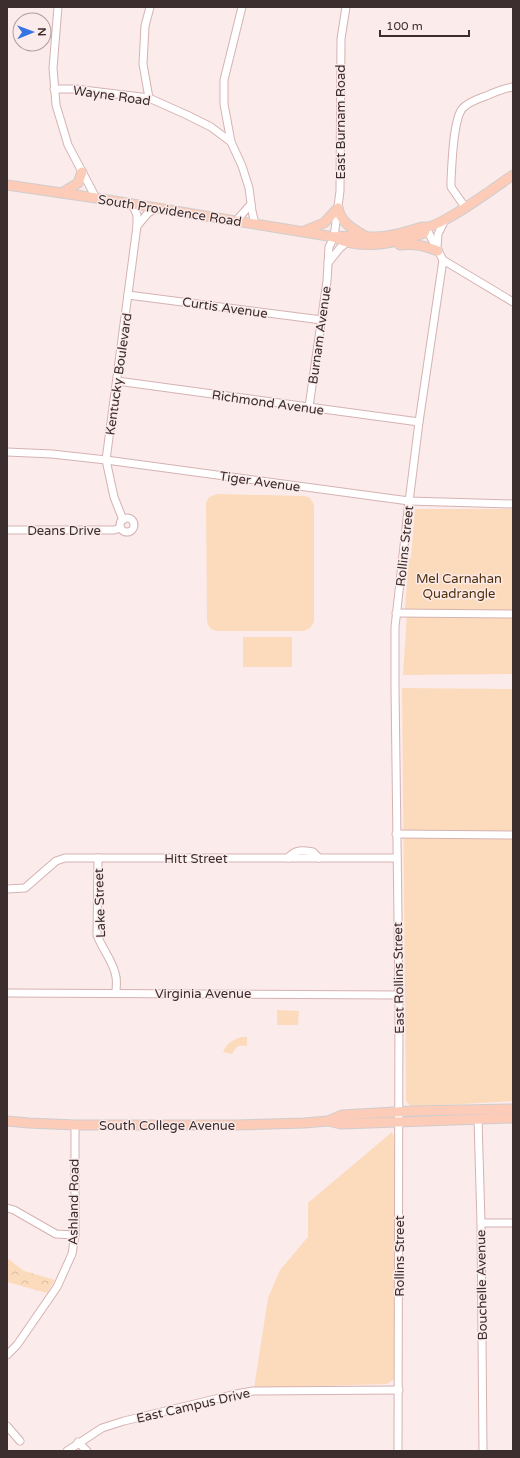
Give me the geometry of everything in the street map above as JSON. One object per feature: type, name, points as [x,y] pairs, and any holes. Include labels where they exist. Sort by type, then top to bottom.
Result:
[{"type":"main road","points":[[62,193],[78,183],[82,172]]},
{"type":"main road","name":"South Providence Road","points":[[9,185],[334,237],[343,242],[347,242],[394,235],[422,227],[426,228],[445,220],[513,175]]},
{"type":"main road","points":[[300,232],[324,223],[338,208],[343,220],[378,249],[411,244],[428,247],[438,251]]},
{"type":"main road","name":"South Providence Road","points":[[334,237],[343,235],[367,240]]},
{"type":"main road","name":"South College Avenue","points":[[328,1121],[342,1114],[513,1110]]},
{"type":"main road","name":"South College Avenue","points":[[7,1121],[75,1125],[235,1125],[328,1121],[341,1124],[399,1123],[513,1118]]},
{"type":"street","points":[[58,7],[53,68],[56,105],[68,145],[96,198]]},
{"type":"street","points":[[149,98],[143,64],[146,26],[150,7]]},
{"type":"street","points":[[242,7],[224,80],[224,104],[230,142],[242,166],[249,188],[255,224]]},
{"type":"street","name":"East Burnam Road","points":[[334,237],[340,191],[341,39],[346,7]]},
{"type":"street","points":[[465,207],[451,187],[455,136],[461,111],[470,103],[505,88],[513,87]]},
{"type":"street","name":"Wayne Road","points":[[54,89],[101,92],[149,98],[211,127],[230,142]]},
{"type":"street","name":"Kentucky Boulevard","points":[[123,520],[114,497],[106,460],[137,226],[138,215],[132,204]]},
{"type":"street","points":[[236,221],[251,204]]},
{"type":"street","points":[[137,226],[148,213],[157,208]]},
{"type":"street","points":[[438,251],[438,234],[445,220]]},
{"type":"street","points":[[426,228],[442,260],[513,302]]},
{"type":"street","name":"Burnam Avenue","points":[[309,407],[327,281],[329,247],[334,237]]},
{"type":"street","points":[[328,263],[347,242]]},
{"type":"street","name":"Rollins Street","points":[[396,834],[394,687],[396,613],[419,422],[442,260]]},
{"type":"street","name":"Curtis Avenue","points":[[128,294],[322,320]]},
{"type":"street","name":"Richmond Avenue","points":[[117,381],[419,422]]},
{"type":"street","name":"Tiger Avenue","points":[[7,452],[52,454],[106,460],[409,501],[513,504]]},
{"type":"street","points":[[513,499],[513,504]]},
{"type":"street","points":[[126,518],[133,522],[134,526],[132,530],[128,531],[122,528],[121,524],[126,518]]},
{"type":"street","name":"Deans Drive","points":[[7,530],[114,530],[122,528]]},
{"type":"street","points":[[396,613],[513,614]]},
{"type":"street","points":[[396,834],[513,835]]},
{"type":"street","name":"East Rollins Street","points":[[396,834],[399,994],[399,1123]]},
{"type":"street","name":"Hitt Street","points":[[7,889],[25,888],[60,858],[397,858]]},
{"type":"street","name":"Lake Street","points":[[98,858],[98,935],[100,945],[114,968],[116,976],[116,993]]},
{"type":"street","name":"Virginia Avenue","points":[[7,993],[399,994]]},
{"type":"street","name":"Bouchelle Avenue","points":[[478,1119],[481,1223],[483,1451]]},
{"type":"street","name":"Rollins Street","points":[[399,1123],[399,1390]]},
{"type":"street","name":"Ashland Road","points":[[7,1355],[17,1345],[57,1287],[72,1254],[75,1235],[75,1125]]},
{"type":"street","points":[[7,1208],[14,1210],[56,1234],[75,1235]]},
{"type":"street","points":[[481,1223],[513,1223]]},
{"type":"street","points":[[398,1451],[399,1390]]},
{"type":"street","name":"East Campus Drive","points":[[67,1451],[78,1442],[102,1428],[124,1420],[252,1391],[399,1390]]},
{"type":"street","points":[[7,1426],[20,1440]]},
{"type":"street","points":[[78,1442],[87,1451]]},
{"type":"green space","points":[[217,494],[305,496],[310,498],[314,505],[314,622],[310,628],[304,631],[217,631],[209,627],[207,621],[206,503],[209,497]]},
{"type":"green space","name":"Mel Carnahan Quadrangle","points":[[415,509],[513,509],[513,674],[403,675],[407,613],[404,613]]},
{"type":"green space","points":[[243,637],[292,637],[292,667],[243,667]]},
{"type":"green space","points":[[402,688],[513,689],[513,1101],[411,1107],[406,1101]]},
{"type":"green space","points":[[277,1010],[299,1011],[298,1025],[277,1025]]},
{"type":"green space","points":[[241,1037],[247,1037],[247,1046],[242,1045],[238,1047],[232,1054],[223,1052],[230,1043]]},
{"type":"green space","points":[[392,1132],[395,1140],[394,1379],[387,1384],[254,1388],[268,1298],[280,1270],[308,1237],[308,1203]]},
{"type":"green space","points":[[7,1258],[24,1271],[55,1280],[47,1293],[7,1282]]}]
